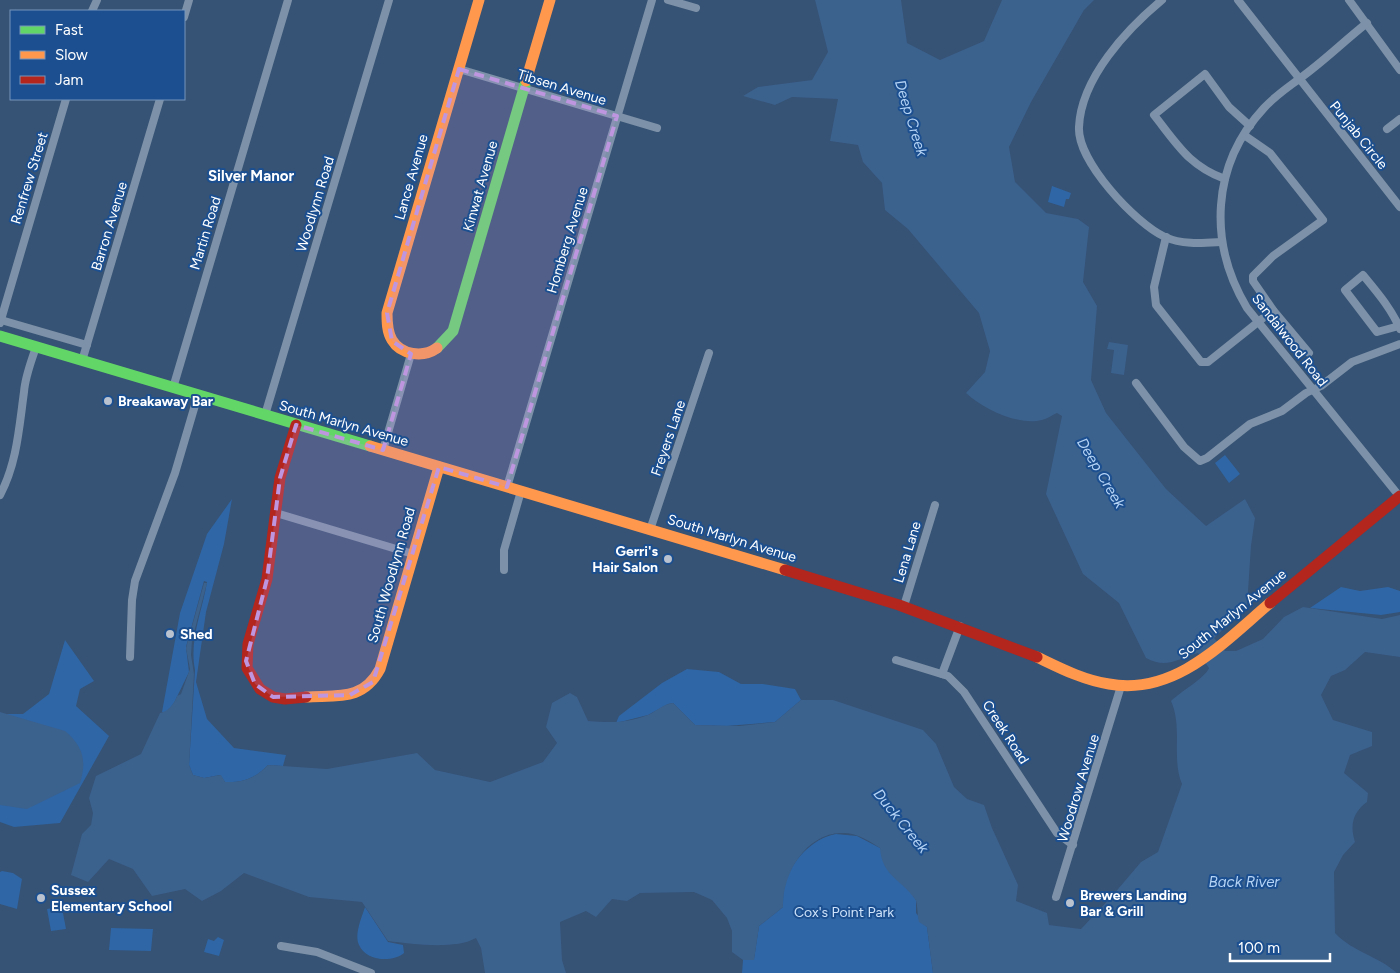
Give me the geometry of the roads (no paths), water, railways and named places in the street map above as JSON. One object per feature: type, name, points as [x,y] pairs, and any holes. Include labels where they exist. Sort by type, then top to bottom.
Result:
[{"type":"street","points":[[185,14],[189,0]]},
{"type":"street","name":"Martin Road","points":[[173,388],[288,0]]},
{"type":"street","name":"Woodlynn Road","points":[[265,415],[389,0]]},
{"type":"street","name":"Lance Avenue","points":[[412,354],[403,350],[392,341],[387,326],[387,313],[479,0]]},
{"type":"street","name":"Kinwat Avenue","points":[[412,354],[434,352],[445,344],[453,331],[550,0]]},
{"type":"street","name":"Homberg Avenue","points":[[507,487],[652,0]]},
{"type":"street","points":[[668,0],[696,8]]},
{"type":"street","points":[[1162,0],[1130,27],[1091,85],[1081,111],[1078,137],[1084,152],[1120,200],[1137,218],[1166,237],[1196,243],[1222,242]]},
{"type":"street","name":"Punjab Circle","points":[[1238,0],[1400,207]]},
{"type":"street","points":[[1349,0],[1400,70]]},
{"type":"street","name":"Sandalwood Road","points":[[1367,24],[1272,100],[1250,126],[1232,158],[1219,218],[1222,242],[1231,279],[1258,322],[1400,497]]},
{"type":"street","name":"Tibsen Avenue","points":[[459,69],[658,128]]},
{"type":"street","points":[[1226,179],[1204,171],[1192,161],[1154,115],[1205,74],[1230,107],[1250,126]]},
{"type":"street","name":"Renfrew Street","points":[[0,321],[66,100]]},
{"type":"street","name":"Barron Avenue","points":[[82,361],[160,100]]},
{"type":"street","points":[[1387,129],[1400,119]]},
{"type":"street","points":[[1244,135],[1270,153],[1323,220],[1273,256],[1253,276],[1253,281],[1273,310],[1309,353]]},
{"type":"street","points":[[1166,237],[1154,287],[1156,305],[1201,362],[1208,362],[1273,310]]},
{"type":"street","points":[[1363,275],[1393,314],[1399,327],[1377,332],[1345,290],[1363,275]]},
{"type":"street","points":[[0,321],[87,345]]},
{"type":"street","name":"South Marlyn Avenue","points":[[0,336],[904,606],[960,626],[1081,676],[1121,686],[1139,685],[1169,679],[1200,662],[1400,497]]},
{"type":"street","points":[[1136,383],[1191,455],[1200,461],[1207,458],[1250,424],[1282,411],[1352,362],[1400,344]]},
{"type":"street","points":[[0,495],[6,483],[15,454],[25,382],[36,347]]},
{"type":"street","name":"Freyers Lane","points":[[650,530],[709,353]]},
{"type":"street","points":[[383,450],[412,354]]},
{"type":"street","points":[[130,657],[132,600],[135,581],[176,473],[198,395]]},
{"type":"street","points":[[296,425],[280,478],[276,513],[413,554]]},
{"type":"street","name":"South Woodlynn Road","points":[[276,513],[267,579],[246,653],[247,668],[255,684],[266,694],[285,699],[350,695],[366,688],[380,669],[439,467]]},
{"type":"street","points":[[504,570],[504,550],[521,491]]},
{"type":"street","name":"Lena Lane","points":[[904,606],[934,505]]},
{"type":"street","points":[[942,674],[960,626]]},
{"type":"street","name":"Creek Road","points":[[896,660],[942,674],[953,682],[974,706],[1057,833],[1073,844]]},
{"type":"street","name":"Woodrow Avenue","points":[[1056,897],[1121,686]]},
{"type":"street","points":[[282,946],[317,952],[371,973]]},
{"type":"water","name":"Back River","points":[[815,0],[901,0],[907,43],[940,60],[984,41],[1002,0],[1094,0],[1084,10],[1031,102],[1009,147],[1015,182],[1046,213],[1078,219],[1089,227],[1083,282],[1097,306],[1091,380],[1106,413],[1166,489],[1206,526],[1245,499],[1255,518],[1247,607],[1214,638],[1225,651],[1236,651],[1263,639],[1284,617],[1303,607],[1382,619],[1400,615],[1400,657],[1365,652],[1345,670],[1331,676],[1321,695],[1333,720],[1372,732],[1372,746],[1350,755],[1344,773],[1368,793],[1367,802],[1355,815],[1353,831],[1355,842],[1343,855],[1334,872],[1335,933],[1350,945],[1382,962],[1397,973],[933,973],[927,927],[919,922],[915,899],[888,871],[884,865],[880,848],[861,837],[846,833],[828,835],[817,840],[798,858],[787,882],[783,907],[759,926],[754,960],[743,960],[732,952],[732,931],[727,918],[712,900],[694,892],[640,893],[627,901],[612,899],[596,917],[586,911],[560,922],[562,960],[566,973],[485,973],[481,948],[476,938],[467,942],[445,945],[421,945],[388,941],[362,902],[309,897],[244,873],[221,891],[202,901],[185,889],[152,896],[133,869],[109,859],[88,882],[71,875],[82,834],[91,825],[93,813],[89,798],[96,776],[141,754],[160,713],[169,709],[177,696],[181,694],[190,669],[186,648],[204,583],[207,583],[192,640],[191,655],[194,674],[189,765],[193,775],[204,778],[221,775],[225,782],[237,782],[254,776],[268,765],[327,769],[417,753],[435,770],[490,782],[543,762],[557,743],[546,727],[552,703],[570,693],[577,697],[588,721],[611,722],[633,720],[673,703],[695,725],[739,726],[775,722],[801,700],[833,700],[923,730],[936,744],[954,787],[967,799],[984,805],[992,828],[1018,885],[1016,901],[1047,913],[1049,925],[1081,929],[1141,862],[1158,852],[1182,784],[1177,764],[1176,722],[1171,701],[1203,676],[1209,668],[1198,653],[1166,663],[1146,658],[1119,603],[1083,574],[1046,494],[1062,416],[1057,413],[1044,419],[1022,421],[991,410],[966,393],[985,372],[990,351],[979,313],[908,229],[885,210],[882,183],[863,162],[858,145],[830,141],[838,99],[792,97],[775,105],[743,96],[758,87],[812,80],[828,52]]},
{"type":"water","points":[[1109,342],[1128,345],[1124,375],[1111,373],[1114,350],[1107,349]]},
{"type":"water","points":[[0,712],[65,731],[76,742],[82,754],[83,768],[80,783],[27,809],[0,805]]},
{"type":"place","name":"Breakaway Bar","points":[[108,401]]},
{"type":"place","name":"Gerri's Hair Salon","points":[[668,559]]},
{"type":"place","name":"Shed","points":[[170,634]]},
{"type":"place","name":"Sussex Elementary School","points":[[41,898]]},
{"type":"place","name":"Brewers Landing Bar & Grill","points":[[1070,903]]},
{"type":"district","name":"Silver Manor","points":[[251,176]]},
{"type":"water label","name":"Deep Creek","points":[[911,118]]},
{"type":"water label","name":"Deep Creek","points":[[1101,473]]},
{"type":"water label","name":"Duck Creek","points":[[901,821]]},
{"type":"park label","name":"Cox's Point Park","points":[[844,912]]}]
